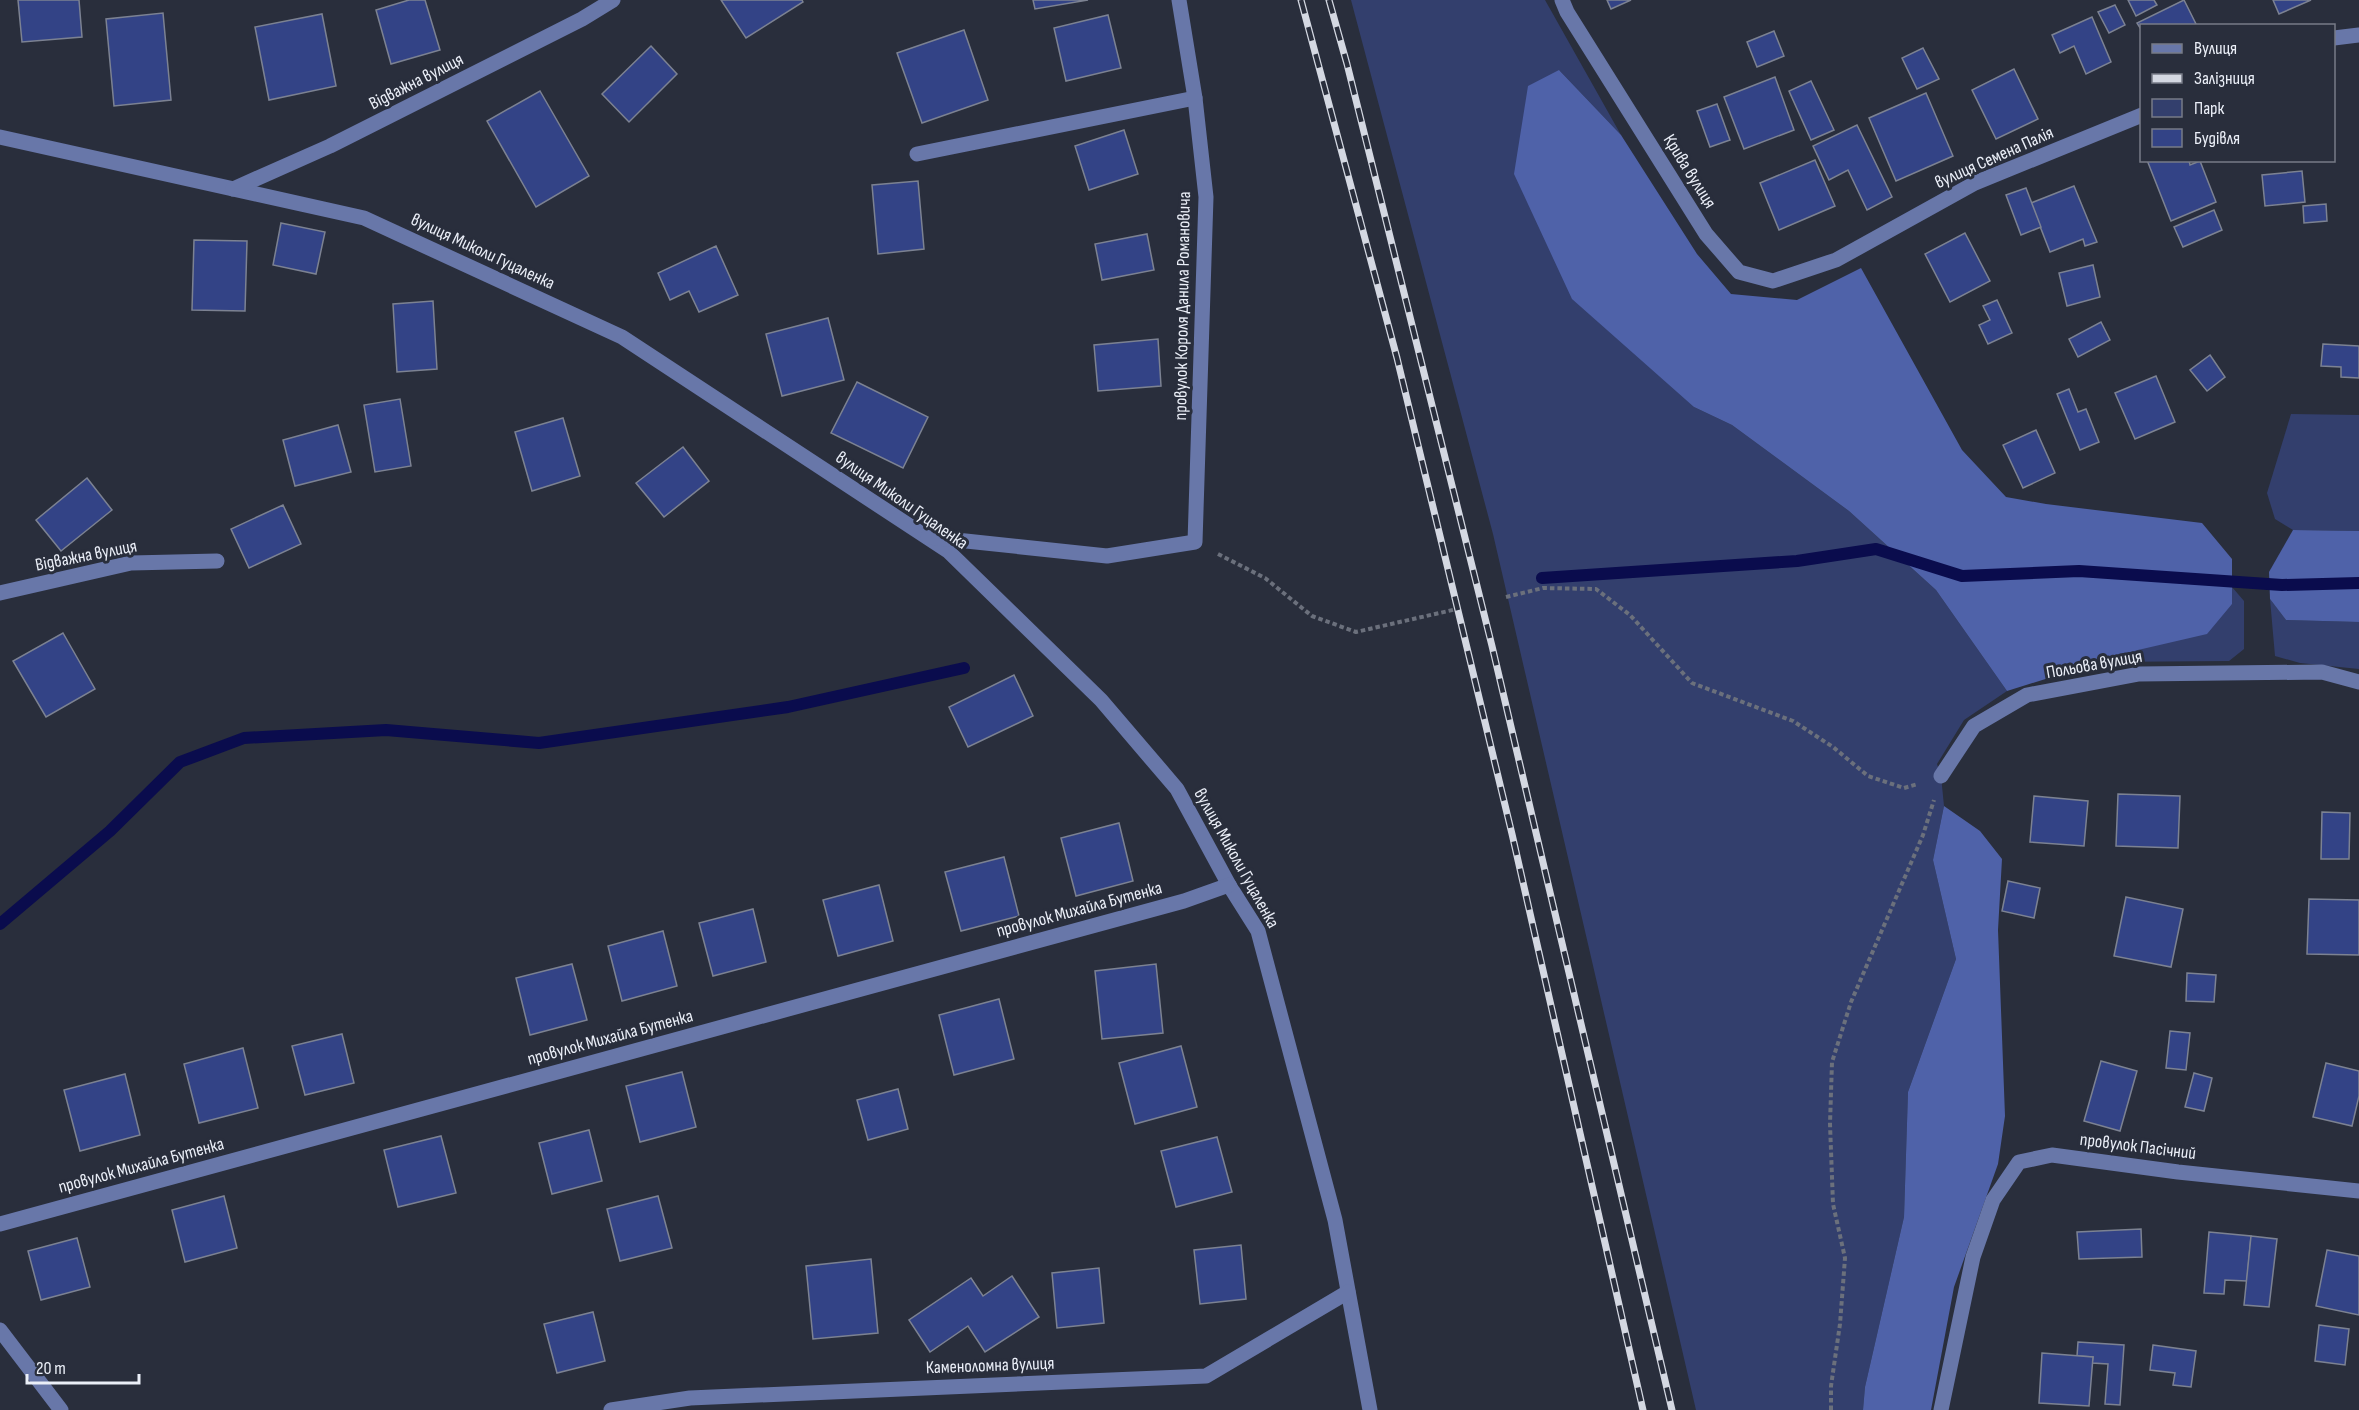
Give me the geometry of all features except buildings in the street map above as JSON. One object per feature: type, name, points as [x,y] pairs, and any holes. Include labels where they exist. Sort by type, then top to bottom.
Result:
[{"type":"street","name":"Відважна вулиця","points":[[233,189],[330,146],[582,19],[613,0]]},
{"type":"street","name":"провулок Короля Данила Романовича","points":[[1179,0],[1195,98],[1206,197],[1195,542]]},
{"type":"street","name":"Крива вулиця","points":[[1562,0],[1706,234],[1739,272],[1773,281],[1836,260]]},
{"type":"street","points":[[2335,38],[2359,35]]},
{"type":"street","points":[[917,154],[1195,98]]},
{"type":"street","name":"вулиця Семена Палія","points":[[1836,260],[1975,183],[2140,116]]},
{"type":"street","name":"вулиця Миколи Гуцаленка","points":[[0,137],[364,218],[622,337],[948,551],[1101,700],[1177,789],[1229,885],[1258,932],[1335,1220],[1370,1410]]},
{"type":"street","points":[[925,536],[1107,556],[1195,542]]},
{"type":"street","name":"Відважна вулиця","points":[[0,593],[131,563],[217,561]]},
{"type":"street","name":"Польова вулиця","points":[[1941,776],[1974,726],[2027,695],[2139,674],[2322,672],[2359,682]]},
{"type":"street","name":"провулок Михайла Бутенка","points":[[0,1224],[1184,901],[1229,885]]},
{"type":"street","name":"провулок Пасічний","points":[[1941,1410],[1974,1257],[1993,1200],[2019,1162],[2052,1155],[2178,1172],[2359,1191]]},
{"type":"street","name":"Каменоломна вулиця","points":[[611,1410],[690,1398],[1206,1376],[1348,1292]]},
{"type":"street","points":[[0,1330],[61,1410]]},
{"type":"path","points":[[1195,542],[1265,578],[1312,616],[1356,632],[1457,609]]},
{"type":"path","points":[[1506,597],[1543,588],[1596,589],[1630,615],[1692,683],[1793,721],[1833,747],[1868,776],[1904,788],[1941,776]]},
{"type":"path","points":[[1831,1410],[1830,1386],[1840,1324],[1845,1258],[1833,1204],[1830,1124],[1832,1062],[1851,1002],[1923,835],[1941,776]]},
{"type":"green space","points":[[1351,0],[1545,0],[1621,135],[1559,70],[1694,407],[1732,425],[1849,511],[1936,590],[2007,691],[1964,720],[1937,764],[1941,776],[1944,806],[1933,860],[1956,959],[1908,1092],[1904,1217],[1865,1387],[1863,1410],[1696,1410],[1493,534]]},
{"type":"green space","points":[[2291,414],[2359,415],[2359,531],[2293,530],[2275,519],[2267,493]]},
{"type":"green space","points":[[2232,587],[2244,601],[2244,649],[2229,661],[2099,662],[2138,650],[2232,604]]},
{"type":"green space","points":[[2270,599],[2286,620],[2359,622],[2359,669],[2300,663],[2275,656]]},
{"type":"shaded area","points":[[1559,70],[1621,135],[1697,254],[1731,294],[1797,300],[1861,268],[1962,450],[2006,497],[2202,523],[2232,559],[2232,604],[2207,634],[2138,650],[2007,691],[1936,590],[1849,511],[1732,425],[1694,407],[1572,299],[1514,174],[1528,86]]},
{"type":"shaded area","points":[[2293,530],[2359,531],[2359,622],[2286,620],[2270,599],[2269,572]]},
{"type":"shaded area","points":[[1944,806],[1980,831],[2002,859],[1998,930],[2005,1116],[1998,1164],[1954,1287],[1931,1410],[1863,1410],[1865,1387],[1904,1217],[1908,1092],[1956,959],[1933,860]]},
{"type":"waterway","points":[[1542,578],[1797,561],[1876,549],[1962,576],[2079,571],[2282,585],[2359,583]]},
{"type":"waterway","points":[[0,924],[110,831],[180,762],[244,738],[386,730],[539,743],[788,707],[964,668]]},
{"type":"railway","points":[[1301,0],[1397,358],[1512,834],[1643,1410]]},
{"type":"railway","points":[[1329,0],[1492,646],[1672,1410]]}]
